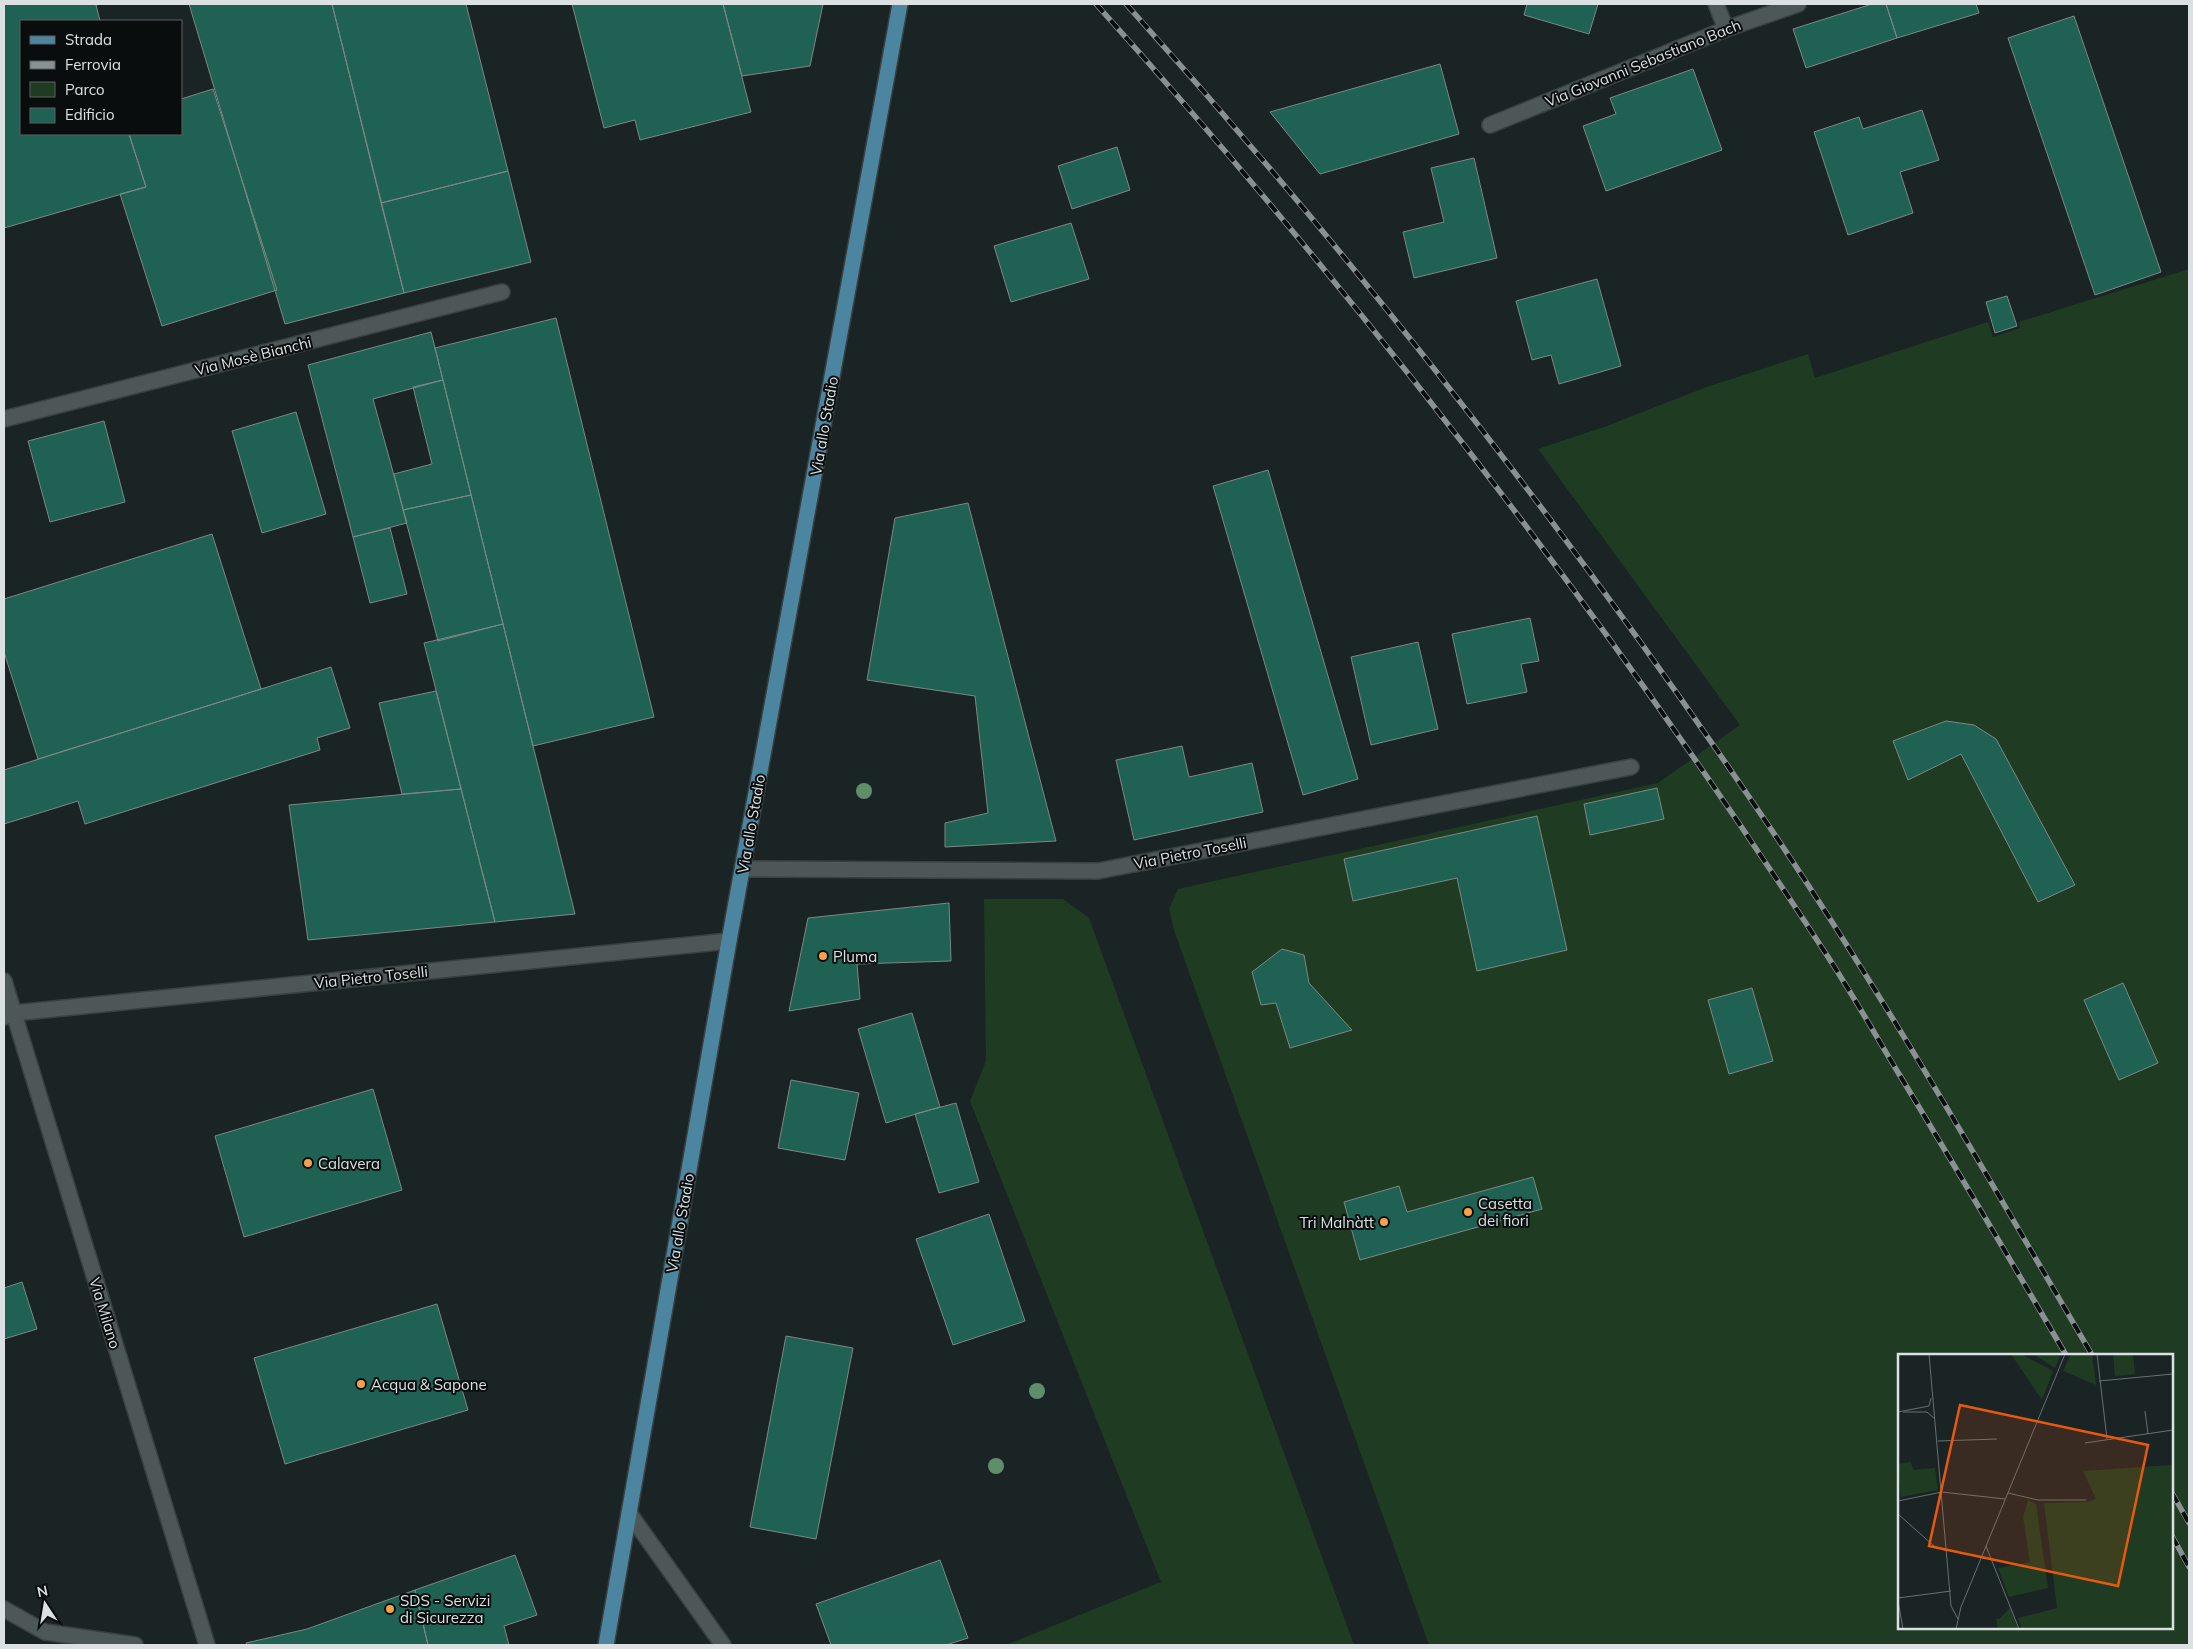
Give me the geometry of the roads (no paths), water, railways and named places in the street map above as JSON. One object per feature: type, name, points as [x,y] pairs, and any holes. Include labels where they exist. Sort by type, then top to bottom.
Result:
[{"type":"main road","name":"Via allo Stadio","points":[[606,1645],[729,941],[744,869],[900,4]]},
{"type":"street","points":[[1716,4],[1726,29]]},
{"type":"street","name":"Via Giovanni Sebastiano Bach","points":[[1490,125],[1726,29],[1798,4]]},
{"type":"street","name":"Via Mosè Bianchi","points":[[4,419],[502,292]]},
{"type":"street","name":"Via Pietro Toselli","points":[[744,869],[1098,871],[1631,767]]},
{"type":"street","name":"Via Pietro Toselli","points":[[9,1015],[729,941]]},
{"type":"street","name":"Via Milano","points":[[4,981],[9,1015],[207,1645]]},
{"type":"street","points":[[629,1513],[723,1645]]},
{"type":"street","points":[[4,1608],[46,1632],[135,1645]]},
{"type":"railway","points":[[1096,4],[1196,117],[1388,349],[1481,467],[1572,588],[1660,710],[1746,834],[1839,974],[2065,1354]]},
{"type":"railway","points":[[1126,4],[1214,103],[1385,307],[1548,516],[1627,623],[1779,841],[1861,967],[1940,1096],[2091,1354]]},
{"type":"railway","points":[[2173,1495],[2189,1523]]},
{"type":"railway","points":[[2173,1538],[2189,1567]]},
{"type":"place","name":"Pluma","points":[[823,956]]},
{"type":"place","name":"Calavera","points":[[308,1163]]},
{"type":"place","name":"Casetta dei fiori","points":[[1468,1212]]},
{"type":"place","name":"Tri Malnàtt","points":[[1384,1222]]},
{"type":"place","name":"Acqua & Sapone","points":[[361,1384]]},
{"type":"place","name":"SDS - Servizi di Sicurezza","points":[[390,1609]]}]
